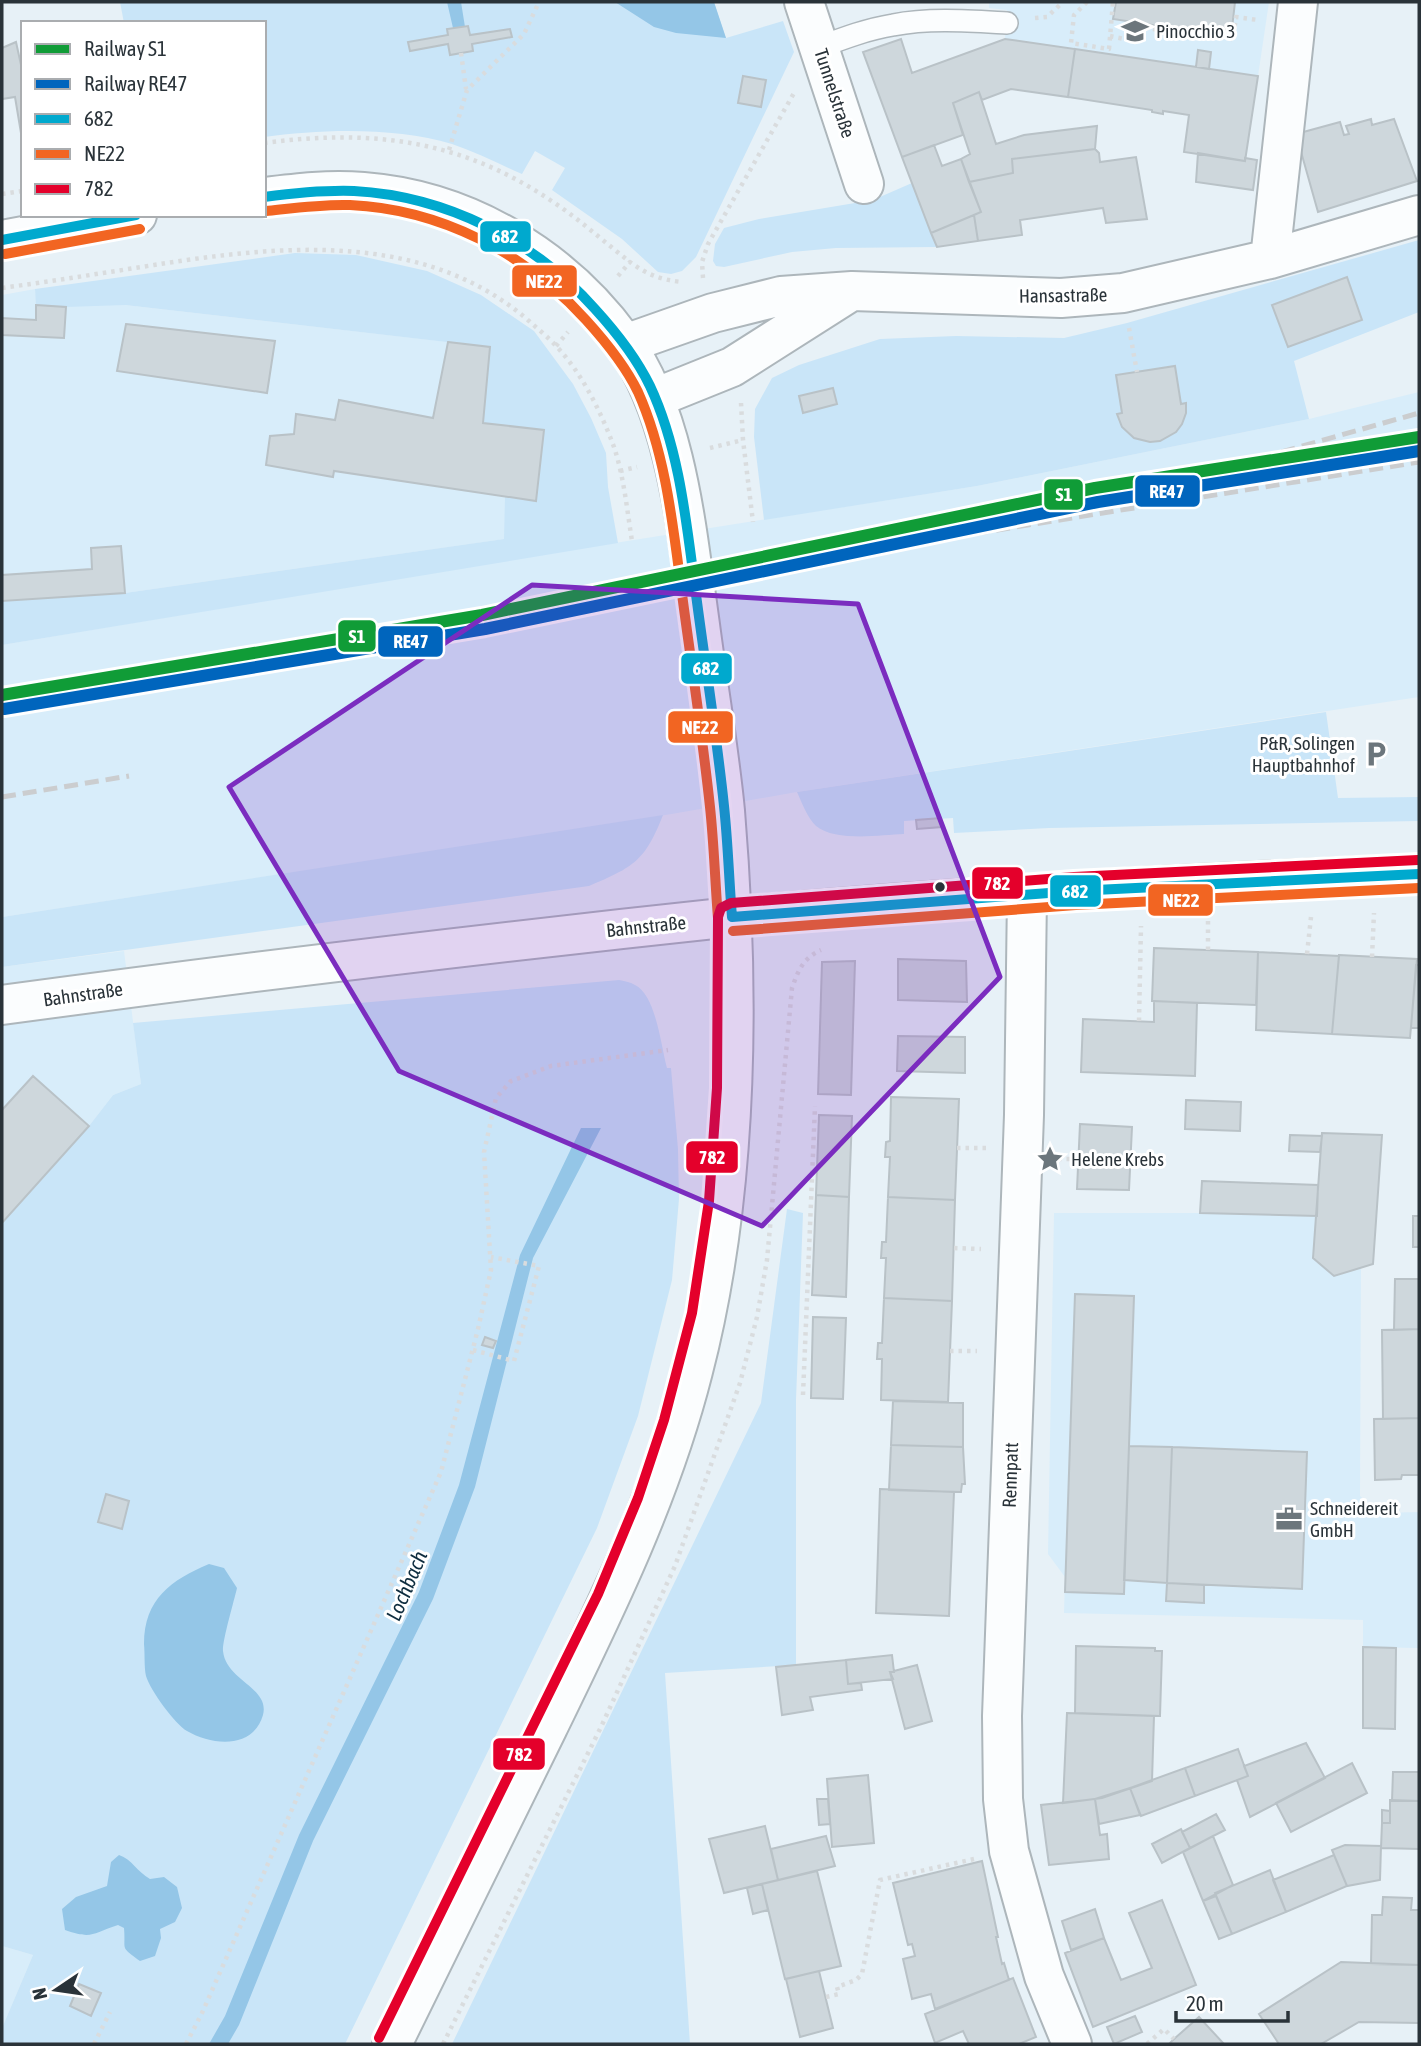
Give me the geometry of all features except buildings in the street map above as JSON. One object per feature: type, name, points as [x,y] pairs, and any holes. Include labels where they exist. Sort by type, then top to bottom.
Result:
[{"type":"street","name":"Tunnelstraße","points":[[804,2],[864,184]]},
{"type":"street","points":[[1270,259],[1297,13]]},
{"type":"street","points":[[266,197],[312,191],[363,192],[412,199],[466,216],[513,239],[567,278],[625,344],[656,398],[687,531],[724,806],[732,917],[730,1105],[722,1216],[709,1299],[694,1369],[667,1462],[619,1582],[392,2044]]},
{"type":"street","name":"Hansastraße","points":[[625,344],[713,313],[781,296],[852,291],[1061,298],[1110,294],[1270,259],[1419,215]]},
{"type":"street","points":[[2,240],[126,217]]},
{"type":"street","points":[[656,398],[732,367],[852,291]]},
{"type":"street","name":"Bahnstraße","points":[[2,1005],[394,954],[732,917],[1027,895],[1419,874]]},
{"type":"street","name":"Rennpatt","points":[[1027,895],[1024,1105],[1002,1716],[1003,1799],[1009,1851],[1044,1976],[1072,2044]]},
{"type":"lane","points":[[820,47],[856,33],[894,24],[938,20],[1007,23]]},
{"type":"path","points":[[467,90],[524,34],[539,2]]},
{"type":"path","points":[[1087,2],[1074,15],[1071,43],[1109,50],[1113,2]]},
{"type":"path","points":[[1110,36],[1134,41],[1137,24],[1233,39],[1236,17],[1297,13]]},
{"type":"path","points":[[704,284],[702,262],[708,244],[820,47]]},
{"type":"path","points":[[449,150],[467,90],[461,53]]},
{"type":"path","points":[[266,143],[356,137],[389,139],[449,150],[510,177],[551,200],[644,272],[668,281],[692,283]]},
{"type":"path","points":[[2,194],[21,191]]},
{"type":"path","points":[[2,288],[234,253],[282,249],[335,250],[404,258],[450,272],[490,292],[514,308],[556,345],[572,365],[594,404],[614,449],[632,541]]},
{"type":"path","points":[[593,305],[630,262]]},
{"type":"path","points":[[1128,323],[1138,372]]},
{"type":"path","points":[[740,398],[753,522]]},
{"type":"path","points":[[1307,954],[1311,913]]},
{"type":"path","points":[[1372,957],[1374,913]]},
{"type":"path","points":[[1208,950],[1209,917]]},
{"type":"path","points":[[1139,1021],[1141,922]]},
{"type":"path","points":[[767,1260],[792,988]]},
{"type":"path","points":[[186,2044],[441,1472],[491,1270],[484,1152],[496,1098],[511,1081],[551,1066],[668,1050]]},
{"type":"path","points":[[803,1395],[815,1106]]},
{"type":"path","points":[[473,1350],[514,1362],[539,1266],[491,1257]]},
{"type":"path","points":[[826,1997],[839,1994],[837,1987],[856,1980],[862,1974],[880,1880],[1009,1851]]},
{"type":"path","points":[[94,2044],[110,2012]]},
{"type":"path","points":[[1147,2044],[1164,2029],[1174,2039]]},
{"type":"highlighted area","points":[[532,585],[858,604],[1000,977],[762,1226],[399,1071],[229,787]]},
{"type":"shaded area","points":[[120,2],[714,2],[726,38],[783,21],[794,52],[696,257],[682,271],[671,274],[658,272],[622,239],[552,190],[565,168],[535,151],[522,174],[479,154],[430,138],[359,131],[266,137],[266,21],[124,21]]},
{"type":"shaded area","name":"Pinocchio 3","points":[[989,2],[1269,2],[1258,76],[1005,39],[1007,10],[989,8]]},
{"type":"shaded area","points":[[912,183],[937,247],[836,248],[792,252],[724,267],[716,266],[713,261],[715,244],[724,228],[759,219],[873,200]]},
{"type":"shaded area","points":[[1419,240],[1419,312],[1294,361],[1309,419],[977,486],[764,520],[754,437],[755,409],[772,378],[799,365],[880,339],[956,336],[1064,338],[1127,323]]},
{"type":"shaded area","points":[[295,253],[356,255],[427,271],[481,295],[534,331],[573,384],[606,453],[608,487],[618,543],[2,645],[2,601],[125,593],[504,539],[505,497],[536,501],[544,431],[483,423],[490,347],[125,305],[36,305],[35,289]]},
{"type":"shaded area","points":[[35,289],[37,305],[125,305],[546,353],[553,532],[125,593],[2,601],[2,295]]},
{"type":"shaded area","points":[[1419,392],[1419,697],[2,917],[2,645],[506,560],[977,486],[1309,419]]},
{"type":"shaded area","points":[[1326,712],[1338,798],[1419,797],[1419,821],[1049,828],[954,833],[953,818],[904,821],[904,834],[846,836],[824,831],[816,826],[797,792]]},
{"type":"shaded area","points":[[663,815],[650,843],[636,861],[589,886],[2,967],[2,917]]},
{"type":"shaded area","points":[[124,951],[141,1084],[113,1095],[89,1126],[2,1223],[2,967]]},
{"type":"shaded area","points":[[619,980],[633,984],[642,991],[653,1010],[667,1068],[671,1068],[678,1149],[679,1199],[672,1280],[638,1416],[597,1528],[345,2044],[2,2044],[2,2028],[33,1955],[2,1946],[2,1223],[89,1126],[113,1095],[141,1084],[133,1023]]},
{"type":"shaded area","points":[[787,1209],[803,1213],[796,1400],[796,1665],[665,1673],[690,2044],[452,2044],[761,1403]]},
{"type":"shaded area","points":[[1054,1213],[1317,1216],[1314,1258],[1334,1276],[1361,1268],[1360,1496],[1379,1513],[1419,1512],[1419,1648],[1363,1647],[1363,1620],[1064,1613],[1065,1577],[1048,1554]]},
{"type":"shaded area","points":[[2,1946],[33,1955],[2,2028]]},
{"type":"water","points":[[447,2],[461,2],[465,27],[453,28]]},
{"type":"water","points":[[615,2],[714,2],[726,38],[676,33],[654,27]]},
{"type":"water","points":[[581,1128],[601,1128],[533,1258],[475,1487],[433,1599],[313,1841],[239,2025],[228,2044],[209,2044],[225,2016],[299,1835],[419,1592],[459,1485],[520,1255]]},
{"type":"water","points":[[209,1564],[224,1568],[237,1588],[223,1646],[226,1661],[260,1697],[263,1705],[263,1715],[251,1734],[231,1741],[208,1740],[182,1727],[158,1698],[145,1672],[145,1628],[155,1603],[172,1584]]},
{"type":"water","points":[[119,1855],[150,1879],[164,1877],[177,1887],[182,1908],[175,1922],[160,1929],[161,1938],[155,1956],[140,1961],[126,1950],[124,1928],[118,1925],[87,1935],[65,1930],[62,1909],[76,1897],[107,1886],[111,1862]]},
{"type":"railway","points":[[1221,469],[1419,413]]},
{"type":"railway","points":[[768,567],[1419,462]]},
{"type":"railway","points":[[2,797],[129,776]]},
{"type":"rail line","name":"S1","points":[[2,695],[482,615],[1095,488],[1419,437]]},
{"type":"rail line","name":"RE47","points":[[4,709],[485,629],[1098,502],[1419,451]]},
{"type":"transit line","name":"682","points":[[266,197],[354,191],[422,202],[455,212],[486,226],[545,262],[595,309],[632,355],[661,411],[681,492],[721,780],[732,917]]},
{"type":"transit line","name":"NE22","points":[[266,211],[350,205],[384,208],[448,225],[509,255],[536,274],[586,320],[627,372],[648,418],[668,499],[707,782],[718,918]]},
{"type":"transit line","name":"682","points":[[2,240],[125,217]]},
{"type":"transit line","name":"NE22","points":[[5,254],[140,229]]},
{"type":"transit line","name":"782","points":[[379,2038],[598,1594],[638,1498],[664,1420],[692,1313],[709,1201],[717,1088],[718,917],[721,908],[731,903],[1074,877],[1418,860]]},
{"type":"transit line","name":"682","points":[[732,917],[1075,891],[1419,874]]},
{"type":"transit line","name":"NE22","points":[[733,931],[1076,905],[1419,888]]},
{"type":"place","name":"Pinocchio 3","points":[[1135,31]]},
{"type":"place","name":"P&R, Solingen Hauptbahnhof","points":[[1376,754]]},
{"type":"place","name":"Helene Krebs","points":[[1050,1159]]},
{"type":"place","name":"Schneidereit GmbH","points":[[1289,1519]]},
{"type":"water label","name":"Lochbach","points":[[407,1586]]}]
